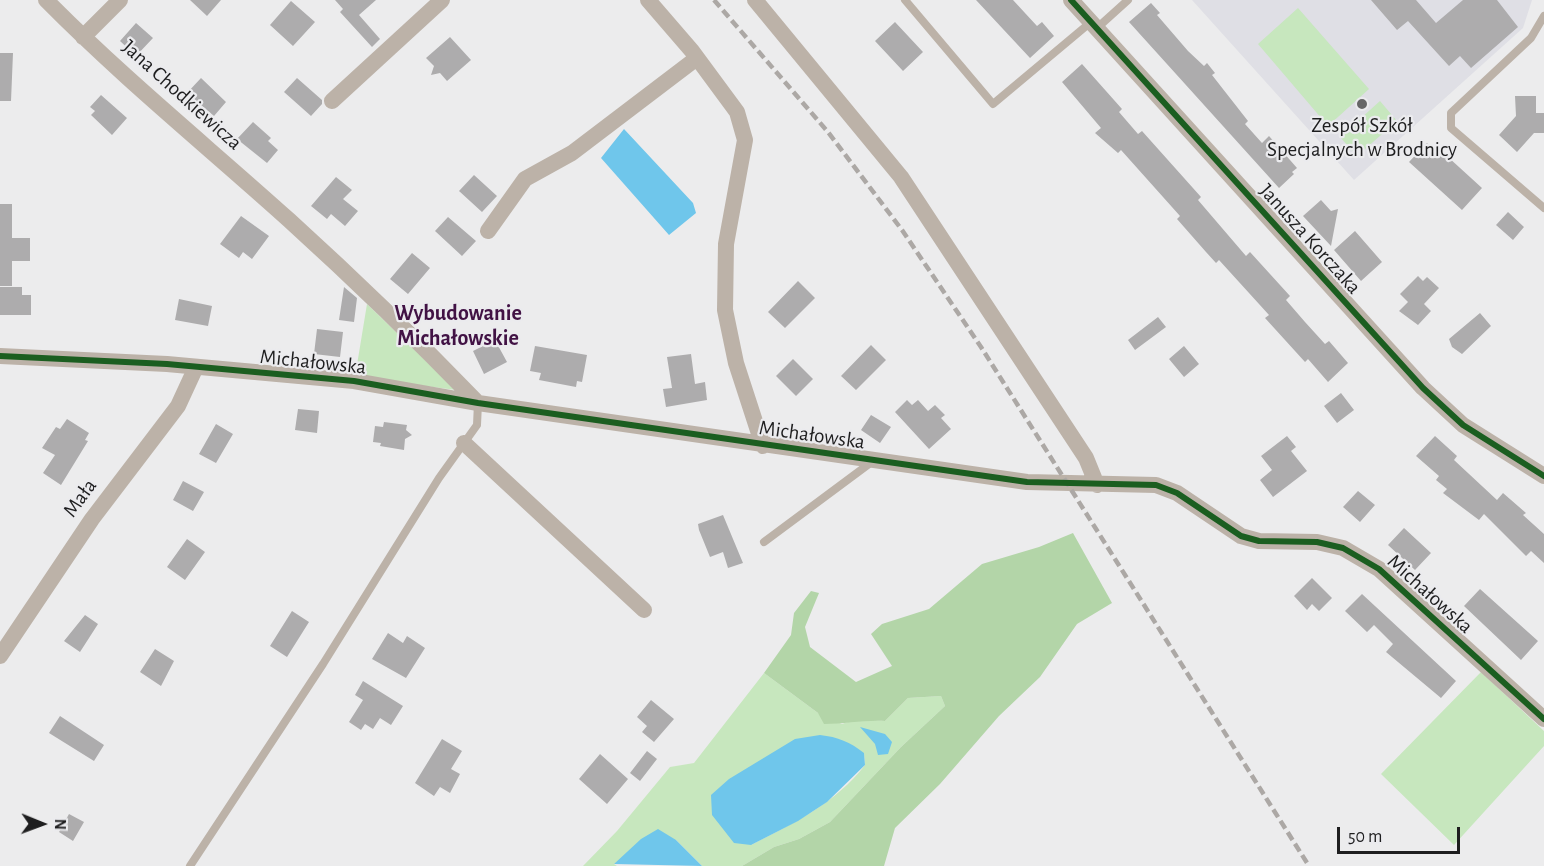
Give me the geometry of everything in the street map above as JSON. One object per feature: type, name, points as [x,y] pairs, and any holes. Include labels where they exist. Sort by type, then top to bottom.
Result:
[{"type":"street","name":"Jana Chodkiewicza","points":[[46,0],[83,37],[290,221],[420,344],[478,403]]},
{"type":"street","points":[[83,37],[120,0]]},
{"type":"street","points":[[332,101],[442,0]]},
{"type":"street","points":[[648,0],[697,58],[737,112],[745,140],[726,244],[725,310],[736,363],[764,446]]},
{"type":"street","points":[[755,0],[901,177],[1086,458],[1097,484]]},
{"type":"street","name":"Janusza Korczaka","points":[[1071,0],[1423,388],[1463,425],[1544,476]]},
{"type":"street","points":[[488,231],[525,179],[572,153],[697,58]]},
{"type":"street","name":"Michałowska","points":[[0,356],[196,367],[354,381],[478,403],[764,446],[1027,482],[1156,485],[1177,493],[1240,536],[1259,541],[1317,542],[1343,548],[1362,557],[1379,569],[1544,719]]},
{"type":"street","name":"Mała","points":[[0,656],[92,519],[178,406],[196,367]]},
{"type":"street","points":[[464,443],[644,610]]},
{"type":"lane","points":[[905,0],[993,104],[1128,0]]},
{"type":"lane","points":[[1544,16],[1531,38],[1451,113],[1451,128],[1544,208]]},
{"type":"lane","points":[[190,866],[328,655],[439,478],[477,425],[478,403]]},
{"type":"lane","points":[[764,542],[873,460]]},
{"type":"shaded area","name":"Zespół Szkół Specjalnych w Brodnicy","points":[[1192,0],[1532,0],[1523,28],[1354,180]]},
{"type":"green space","points":[[1298,8],[1369,89],[1328,126],[1258,44]]},
{"type":"green space","points":[[1380,101],[1397,121],[1357,156],[1340,137]]},
{"type":"green space","points":[[367,304],[456,390],[355,377]]},
{"type":"green space","points":[[1073,533],[1112,603],[1077,624],[1040,677],[999,716],[940,784],[895,828],[884,866],[742,866],[774,847],[799,839],[830,822],[901,747],[945,706],[941,696],[908,698],[885,721],[824,724],[818,713],[764,673],[791,635],[794,613],[811,591],[819,593],[805,627],[810,647],[856,682],[892,666],[871,634],[882,624],[929,609],[982,564],[1039,547]]},
{"type":"green space","points":[[1481,672],[1544,731],[1544,746],[1454,845],[1381,774]]},
{"type":"green space","points":[[764,673],[818,713],[842,724],[856,719],[885,721],[908,698],[941,696],[945,706],[901,747],[830,822],[799,839],[774,847],[742,866],[702,866],[676,840],[614,864],[617,866],[583,866],[617,831],[670,767],[694,763]],"holes":[[[864,753],[865,765],[841,791],[827,801],[751,845]]]},
{"type":"water","points":[[624,129],[693,203],[696,213],[669,235],[601,158]]},
{"type":"water","points":[[860,727],[885,734],[892,742],[888,754],[878,755],[875,744]]},
{"type":"water","points":[[820,735],[832,737],[859,749],[864,753],[865,765],[827,802],[798,821],[751,845],[734,843],[712,815],[711,795],[729,779],[795,739]]},
{"type":"water","points":[[658,829],[676,840],[702,866],[614,864],[641,839]]},
{"type":"building","points":[[190,0],[221,0],[207,16]]},
{"type":"building","points":[[335,0],[376,0],[359,15],[380,39],[372,47],[340,12],[343,9]]},
{"type":"building","points":[[976,0],[1013,0],[1037,26],[1042,22],[1054,36],[1030,58]]},
{"type":"building","name":"Zespół Szkół Specjalnych w Brodnicy","points":[[1371,0],[1416,0],[1436,23],[1463,0],[1497,0],[1518,27],[1471,68],[1460,56],[1449,66],[1408,21],[1397,30]]},
{"type":"building","points":[[291,1],[315,22],[293,46],[270,25]]},
{"type":"building","points":[[1151,3],[1160,13],[1157,15],[1188,51],[1204,66],[1207,63],[1215,73],[1212,75],[1248,121],[1245,124],[1262,143],[1269,136],[1297,168],[1279,188],[1129,22]]},
{"type":"building","points":[[895,22],[923,52],[903,71],[875,41]]},
{"type":"building","points":[[136,23],[153,38],[136,56],[120,41]]},
{"type":"building","points":[[450,37],[471,60],[447,81],[440,73],[431,75],[434,66],[426,58]]},
{"type":"building","points":[[0,53],[13,53],[11,101],[0,101]]},
{"type":"building","points":[[1082,64],[1122,109],[1119,112],[1138,134],[1142,131],[1201,197],[1198,200],[1246,256],[1250,252],[1290,296],[1286,300],[1305,322],[1325,344],[1329,341],[1348,363],[1328,382],[1308,359],[1305,362],[1265,318],[1269,315],[1219,260],[1216,263],[1206,252],[1177,219],[1180,216],[1121,150],[1118,153],[1095,133],[1101,128],[1062,82]]},
{"type":"building","points":[[201,78],[226,102],[214,116],[187,93]]},
{"type":"building","points":[[297,78],[322,100],[322,104],[311,116],[284,92]]},
{"type":"building","points":[[101,95],[127,118],[112,135],[91,115],[95,111],[90,107]]},
{"type":"building","points":[[1515,96],[1536,96],[1536,113],[1544,113],[1544,133],[1534,133],[1517,152],[1499,135],[1516,116]]},
{"type":"building","points":[[253,122],[271,138],[268,141],[278,150],[267,163],[237,139]]},
{"type":"building","points":[[1427,143],[1434,150],[1437,147],[1482,188],[1462,210],[1409,162]]},
{"type":"building","points":[[474,175],[497,196],[482,212],[459,191]]},
{"type":"building","points":[[336,177],[352,190],[343,199],[358,211],[345,226],[331,214],[327,219],[311,206]]},
{"type":"building","points":[[1321,200],[1331,211],[1338,209],[1331,246],[1303,216]]},
{"type":"building","points":[[0,204],[12,204],[12,238],[30,238],[30,261],[12,261],[12,286],[0,286]]},
{"type":"building","points":[[1508,212],[1524,227],[1513,240],[1496,225]]},
{"type":"building","points":[[241,216],[269,236],[252,259],[243,252],[239,258],[220,244]]},
{"type":"building","points":[[448,217],[476,241],[462,256],[435,231]]},
{"type":"building","points":[[1355,231],[1382,262],[1361,281],[1334,250]]},
{"type":"building","points":[[412,253],[430,268],[408,294],[390,279]]},
{"type":"building","points":[[1418,276],[1423,281],[1427,277],[1439,288],[1424,304],[1431,311],[1418,325],[1399,311],[1408,302],[1400,294]]},
{"type":"building","points":[[798,281],[815,298],[785,328],[768,312]]},
{"type":"building","points":[[0,287],[22,287],[22,295],[31,295],[31,315],[0,315]]},
{"type":"building","points":[[344,287],[357,298],[354,322],[339,320]]},
{"type":"building","points":[[179,299],[212,306],[208,326],[175,320]]},
{"type":"building","points":[[1480,313],[1491,326],[1462,354],[1452,347],[1449,339]]},
{"type":"building","points":[[1158,317],[1166,327],[1135,350],[1128,340]]},
{"type":"building","points":[[317,329],[343,332],[340,357],[314,354]]},
{"type":"building","points":[[495,340],[507,362],[484,374],[473,351]]},
{"type":"building","points":[[871,345],[886,360],[856,390],[841,376]]},
{"type":"building","points":[[535,346],[587,355],[582,382],[577,381],[576,387],[539,380],[541,373],[530,371]]},
{"type":"building","points":[[1184,346],[1199,364],[1184,377],[1169,359]]},
{"type":"building","points":[[691,354],[695,384],[705,382],[707,400],[666,407],[663,389],[672,388],[667,357]]},
{"type":"building","points":[[793,359],[813,379],[796,396],[776,376]]},
{"type":"building","points":[[1341,393],[1354,410],[1337,423],[1324,406]]},
{"type":"building","points":[[907,400],[912,405],[918,400],[928,411],[935,405],[945,415],[941,418],[951,429],[929,449],[895,412]]},
{"type":"building","points":[[298,409],[319,411],[317,433],[295,430]]},
{"type":"building","points":[[871,415],[891,427],[880,443],[861,430]]},
{"type":"building","points":[[67,419],[89,433],[85,440],[88,441],[61,485],[43,473],[55,455],[42,448],[56,427],[60,429]]},
{"type":"building","points":[[384,422],[407,425],[406,430],[412,435],[405,439],[404,450],[380,446],[381,443],[373,442],[375,426],[383,427]]},
{"type":"building","points":[[216,424],[233,434],[216,463],[199,454]]},
{"type":"building","points":[[1287,436],[1296,447],[1291,451],[1307,471],[1273,497],[1260,480],[1272,470],[1261,456]]},
{"type":"building","points":[[1435,436],[1457,456],[1454,460],[1497,500],[1503,493],[1526,513],[1523,515],[1544,534],[1544,563],[1531,551],[1526,556],[1484,514],[1479,520],[1443,493],[1447,489],[1436,480],[1439,476],[1416,456]]},
{"type":"building","points":[[183,481],[204,492],[193,511],[173,500]]},
{"type":"building","points":[[1358,491],[1375,505],[1360,522],[1343,507]]},
{"type":"building","points":[[723,515],[743,563],[728,568],[723,552],[710,557],[698,524]]},
{"type":"building","points":[[1404,528],[1431,553],[1415,570],[1388,545]]},
{"type":"building","points":[[187,539],[205,552],[185,580],[167,567]]},
{"type":"building","points":[[1312,578],[1332,598],[1319,611],[1312,604],[1307,610],[1294,596]]},
{"type":"building","points":[[1480,589],[1538,641],[1521,660],[1464,606]]},
{"type":"building","points":[[1362,594],[1456,681],[1441,698],[1386,652],[1393,644],[1374,625],[1367,632],[1345,611]]},
{"type":"building","points":[[292,611],[309,622],[287,657],[270,646]]},
{"type":"building","points":[[85,615],[98,624],[80,652],[64,641]]},
{"type":"building","points":[[388,633],[403,643],[407,636],[425,648],[406,678],[372,659]]},
{"type":"building","points":[[155,649],[174,661],[161,686],[140,672]]},
{"type":"building","points":[[363,681],[403,706],[391,725],[380,718],[373,729],[365,724],[361,730],[349,722],[363,700],[355,695]]},
{"type":"building","points":[[651,700],[674,719],[654,742],[642,732],[647,726],[637,717]]},
{"type":"building","points":[[60,716],[104,745],[94,761],[49,733]]},
{"type":"building","points":[[442,739],[462,751],[451,769],[460,774],[450,793],[440,787],[434,796],[415,783]]},
{"type":"building","points":[[647,751],[657,759],[640,781],[630,773]]},
{"type":"building","points":[[600,754],[628,779],[607,804],[579,779]]},
{"type":"building","points":[[69,814],[84,822],[73,841],[59,832]]},
{"type":"railway","points":[[714,0],[828,132],[902,230],[981,347],[1309,866]]},
{"type":"cycle path","points":[[1071,0],[1423,388],[1463,425],[1544,476]]},
{"type":"cycle path","points":[[0,356],[167,364],[354,381],[478,403],[1027,482],[1156,485],[1177,493],[1241,536],[1259,541],[1317,542],[1343,548],[1379,569],[1544,719]]},
{"type":"place","name":"Zespół Szkół Specjalnych w Brodnicy","points":[[1362,104]]},
{"type":"district","name":"Wybudowanie Michałowskie","points":[[458,326]]}]
